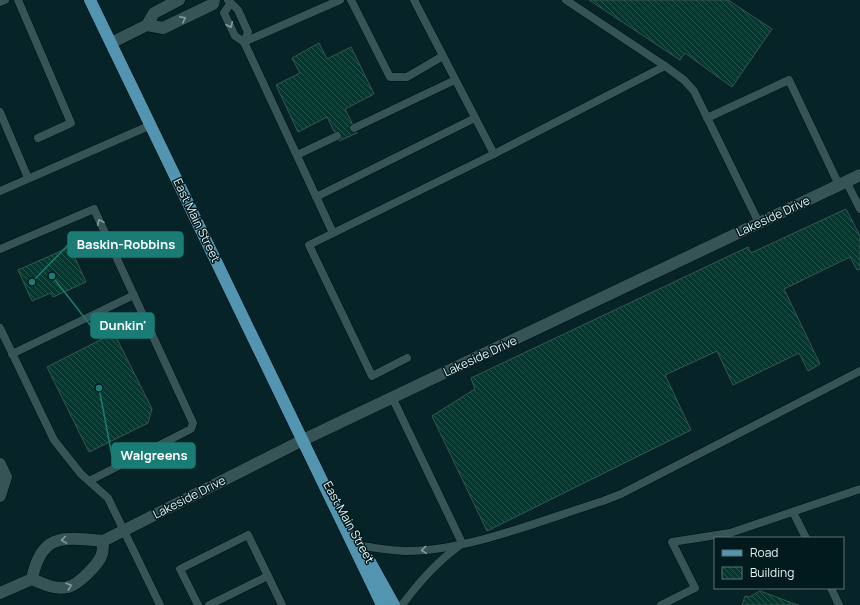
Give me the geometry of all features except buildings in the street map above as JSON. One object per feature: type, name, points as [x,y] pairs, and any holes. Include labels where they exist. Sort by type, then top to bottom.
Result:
[{"type":"main road","name":"East Main Street","points":[[90,0],[382,605]]},
{"type":"main road","name":"East Main Street","points":[[303,440],[394,605]]},
{"type":"street","points":[[111,43],[147,25],[154,13],[179,0]]},
{"type":"street","points":[[147,25],[163,28],[213,4],[214,0]]},
{"type":"street","name":"Lakeside Drive","points":[[103,541],[303,440],[860,175]]},
{"type":"street","points":[[0,464],[6,476],[0,496]]},
{"type":"street","points":[[0,593],[32,579],[52,587],[69,587],[87,574],[98,561],[102,554],[103,541],[76,538],[54,542],[40,553],[32,579]]},
{"type":"lane","points":[[0,2],[5,0]]},
{"type":"lane","points":[[18,0],[71,123],[38,138]]},
{"type":"lane","points":[[244,42],[340,0]]},
{"type":"lane","points":[[351,0],[390,77],[407,77],[443,56]]},
{"type":"lane","points":[[414,0],[494,154]]},
{"type":"lane","points":[[566,0],[665,66],[684,80],[694,91],[759,223]]},
{"type":"lane","points":[[244,42],[248,32],[238,10],[229,2],[224,13],[235,36],[244,42],[333,233]]},
{"type":"lane","points":[[407,358],[372,376],[309,245],[494,154],[665,66]]},
{"type":"lane","points":[[354,128],[456,80]]},
{"type":"lane","points":[[707,118],[789,80],[843,183],[860,209]]},
{"type":"lane","points":[[0,112],[28,178]]},
{"type":"lane","points":[[316,197],[475,118]]},
{"type":"lane","points":[[0,190],[150,125]]},
{"type":"lane","points":[[297,155],[337,136]]},
{"type":"lane","points":[[0,249],[94,209],[193,423],[191,429],[88,481]]},
{"type":"lane","points":[[12,354],[134,295]]},
{"type":"lane","points":[[0,328],[54,440],[69,460],[88,481],[108,498],[160,605]]},
{"type":"lane","points":[[362,546],[407,551],[435,549],[462,544],[621,494],[860,371]]},
{"type":"lane","points":[[392,397],[462,544]]},
{"type":"lane","points":[[661,605],[694,588],[672,542],[730,533],[860,489]]},
{"type":"lane","points":[[793,512],[806,537]]},
{"type":"lane","points":[[198,605],[180,568],[248,535],[282,605]]},
{"type":"lane","points":[[402,605],[439,560],[462,544]]},
{"type":"lane","points":[[209,605],[268,576]]},
{"type":"lane","points":[[831,589],[839,605]]},
{"type":"place","name":"Dunkin'","points":[[52,276]]},
{"type":"place","name":"Baskin-Robbins","points":[[32,282]]},
{"type":"place","name":"Walgreens","points":[[99,388]]}]
